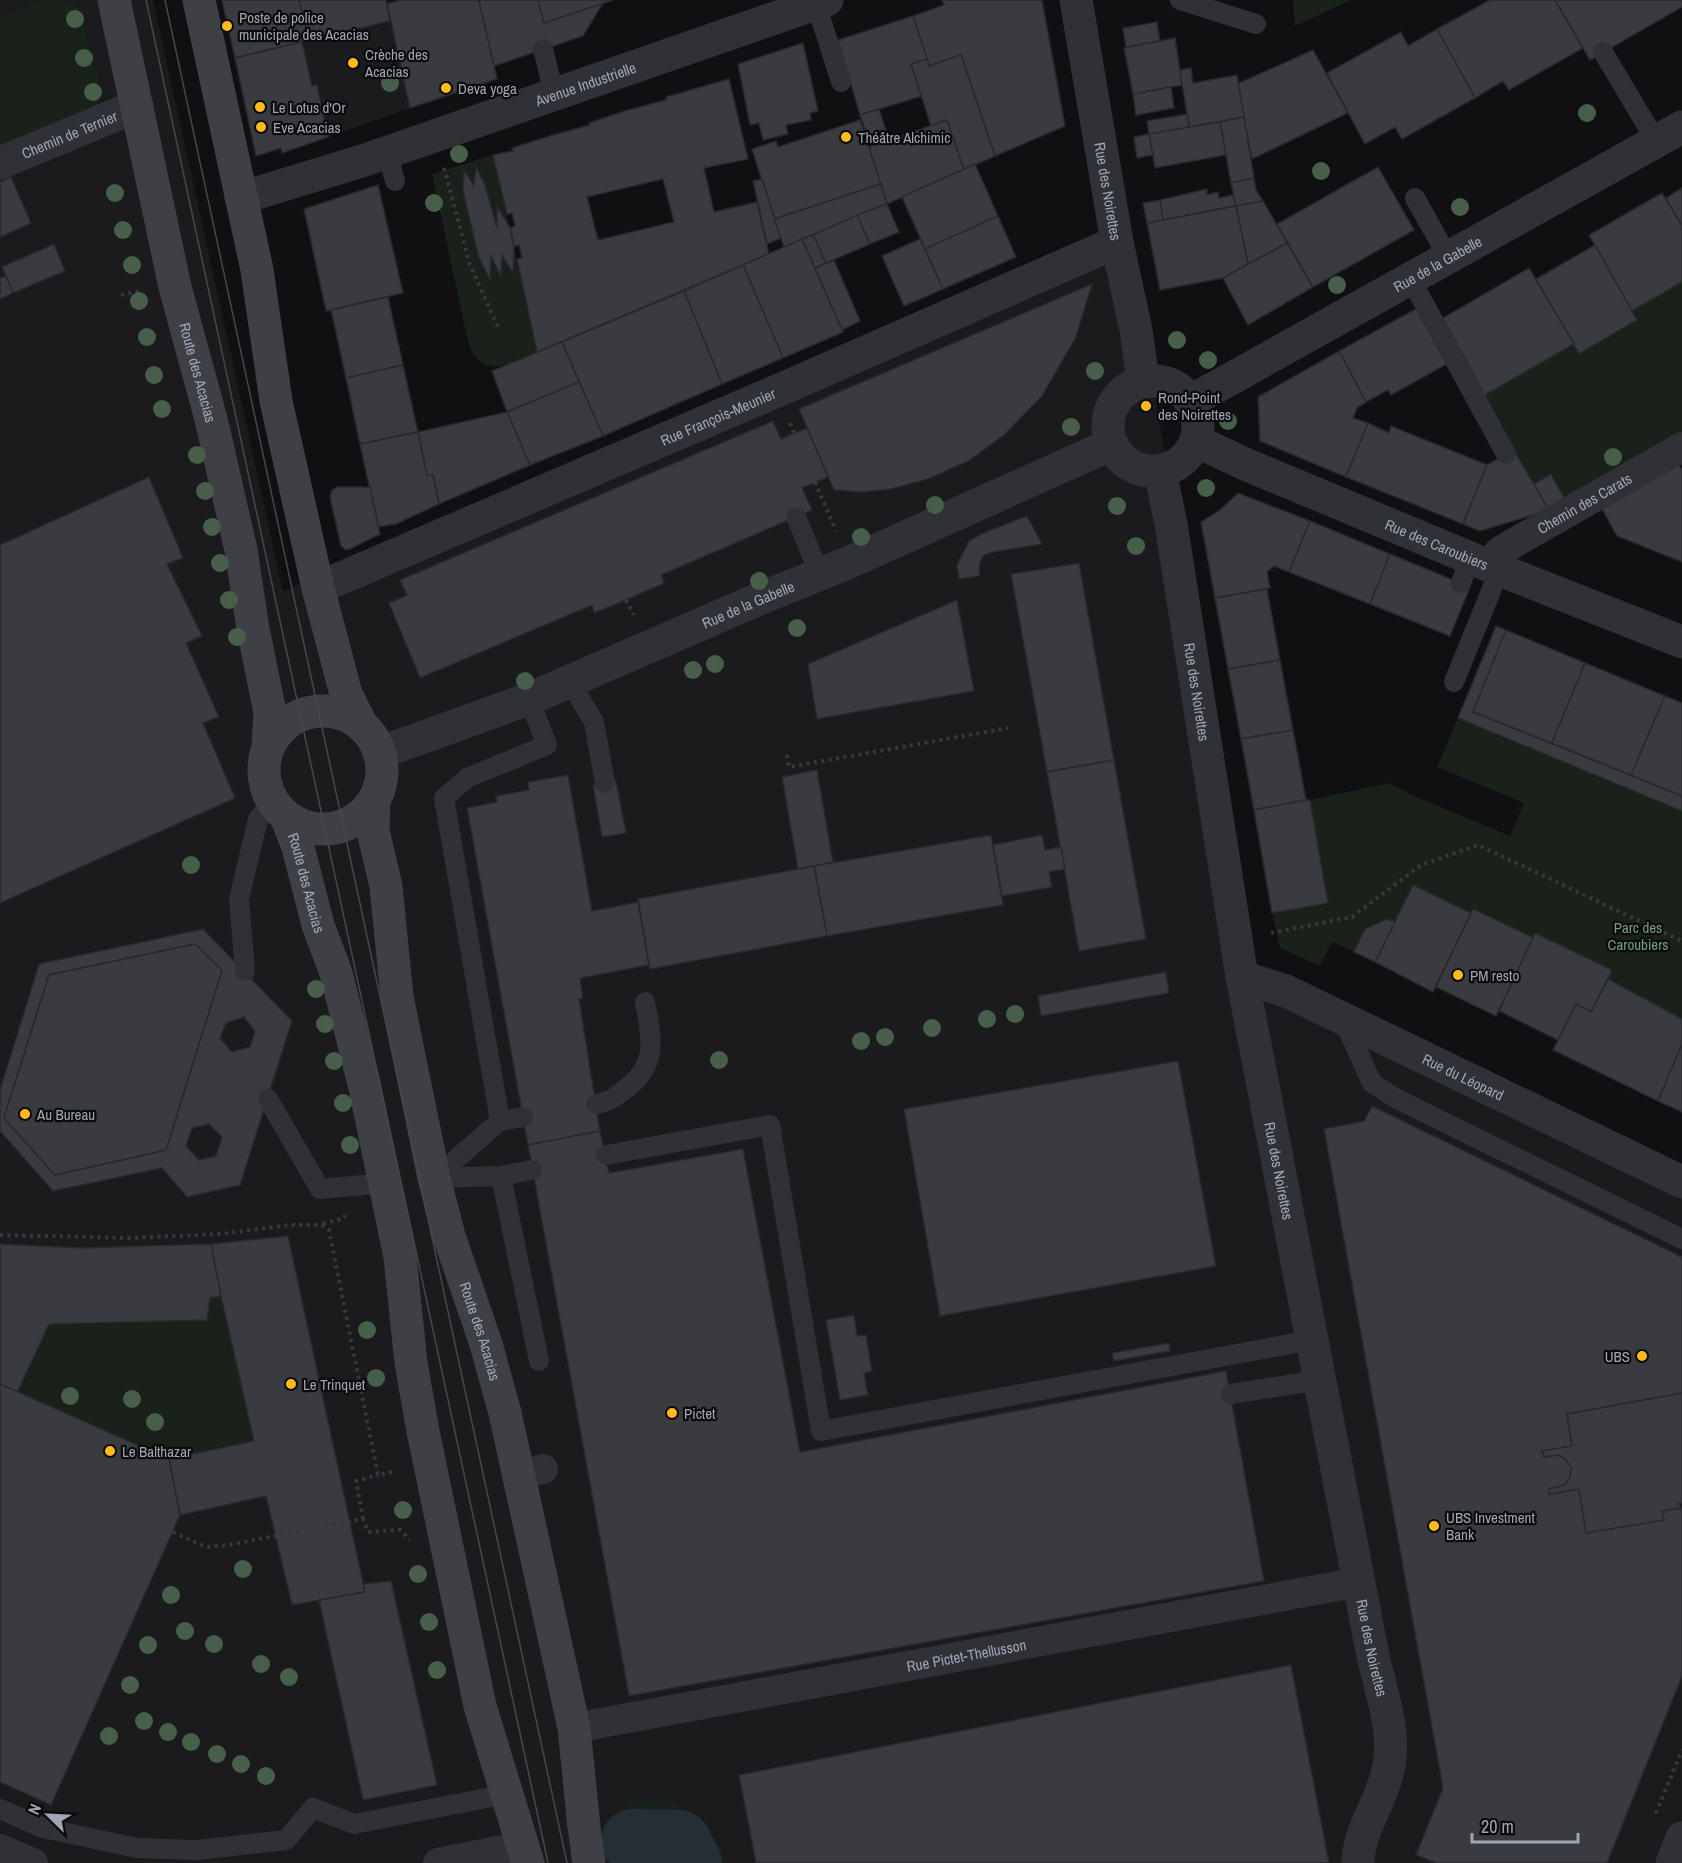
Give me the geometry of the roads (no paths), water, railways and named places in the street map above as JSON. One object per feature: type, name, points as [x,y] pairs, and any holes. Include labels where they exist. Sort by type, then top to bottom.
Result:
[{"type":"main road","name":"Route des Acacias","points":[[114,0],[174,287],[211,419],[242,550],[253,628],[270,712],[268,747]]},
{"type":"main road","points":[[198,0],[260,286],[276,401],[318,588],[346,694],[371,739],[382,769],[380,785],[374,800],[360,815],[334,828],[311,827],[297,823],[279,809],[264,775],[268,747],[287,723],[309,712],[330,711],[353,718],[371,739]]},
{"type":"main road","name":"Route des Acacias","points":[[374,800],[373,831],[386,886],[397,997],[434,1178],[449,1236],[486,1344],[505,1413],[530,1472],[574,1728],[589,1863]]},
{"type":"main road","name":"Route des Acacias","points":[[279,809],[298,847],[318,925],[336,973],[366,1088],[400,1257],[411,1363],[480,1706],[526,1854]]},
{"type":"street","name":"Rue des Noirettes","points":[[1076,0],[1117,242],[1136,330],[1143,381]]},
{"type":"street","name":"Avenue Industrielle","points":[[242,198],[391,166],[435,135],[822,2]]},
{"type":"street","name":"Chemin de Ternier","points":[[0,162],[94,133],[137,105]]},
{"type":"street","name":"Rue de la Gabelle","points":[[1191,401],[1669,134]]},
{"type":"street","name":"Rue François-Meunier","points":[[318,588],[1117,242]]},
{"type":"street","points":[[1155,380],[1178,388],[1191,401],[1198,417],[1196,441],[1188,454],[1175,466],[1160,471],[1146,471],[1122,459],[1112,444],[1108,429],[1109,414],[1124,391],[1143,381],[1155,380]]},
{"type":"street","name":"Rue des Caroubiers","points":[[1196,441],[1480,568],[1682,642]]},
{"type":"street","name":"Rue de la Gabelle","points":[[371,739],[529,699],[850,562],[1112,444]]},
{"type":"street","name":"Chemin des Carats","points":[[1480,568],[1500,551],[1682,447]]},
{"type":"street","name":"Rue des Noirettes","points":[[1160,471],[1171,524],[1242,977],[1392,1748],[1388,1772],[1365,1831],[1358,1863]]},
{"type":"street","name":"Rue du Léopard","points":[[1242,977],[1286,991],[1682,1182]]},
{"type":"street","name":"Rue Pictet-Thellusson","points":[[574,1728],[1359,1582]]},
{"type":"street","points":[[440,1863],[526,1854]]},
{"type":"lane","points":[[1180,0],[1256,24]]},
{"type":"lane","points":[[822,2],[842,82]]},
{"type":"lane","points":[[543,49],[554,93]]},
{"type":"lane","points":[[1603,52],[1669,134]]},
{"type":"lane","points":[[1415,198],[1448,256]]},
{"type":"lane","points":[[1410,278],[1462,386],[1506,454]]},
{"type":"lane","points":[[796,517],[820,575]]},
{"type":"lane","points":[[1454,682],[1480,568]]},
{"type":"lane","points":[[570,681],[594,722],[605,783]]},
{"type":"lane","points":[[500,1121],[444,798],[467,778],[547,745],[529,699]]},
{"type":"lane","points":[[244,971],[239,899],[258,819],[279,809]]},
{"type":"lane","points":[[596,1104],[610,1101],[632,1084],[648,1064],[651,1040],[645,1002]]},
{"type":"lane","points":[[1343,1018],[1372,1083],[1397,1099],[1488,1144],[1609,1212],[1682,1239]]},
{"type":"lane","points":[[268,1099],[320,1190],[385,1183]]},
{"type":"lane","points":[[434,1178],[500,1121],[523,1117]]},
{"type":"lane","points":[[606,1155],[770,1125],[821,1431],[1312,1340]]},
{"type":"lane","points":[[1488,1144],[1500,1168]]},
{"type":"lane","points":[[434,1178],[501,1176],[532,1170]]},
{"type":"lane","points":[[501,1176],[539,1361]]},
{"type":"lane","points":[[1231,1394],[1319,1380]]},
{"type":"lane","points":[[0,1809],[43,1828],[90,1839],[137,1848],[197,1850],[286,1840],[313,1808],[354,1824],[507,1794]]},
{"type":"waterway","points":[[633,1841],[679,1842],[690,1863]]},
{"type":"tram line","points":[[146,0],[548,1863]]},
{"type":"tram line","points":[[165,0],[567,1863]]},
{"type":"place","name":"Poste de police municipale des Acacias","points":[[227,26]]},
{"type":"place","name":"Crèche des Acacias","points":[[353,63]]},
{"type":"place","name":"Deva yoga","points":[[446,88]]},
{"type":"place","name":"Le Lotus d'Or","points":[[260,107]]},
{"type":"place","name":"Eve Acacias","points":[[261,127]]},
{"type":"place","name":"Théâtre Alchimic","points":[[846,137]]},
{"type":"place","name":"Rond-Point des Noirettes","points":[[1146,406]]},
{"type":"place","name":"PM resto","points":[[1458,975]]},
{"type":"place","name":"Au Bureau","points":[[25,1114]]},
{"type":"place","name":"UBS","points":[[1642,1356]]},
{"type":"place","name":"Le Trinquet","points":[[291,1384]]},
{"type":"place","name":"Pictet","points":[[672,1413]]},
{"type":"place","name":"Le Balthazar","points":[[110,1451]]},
{"type":"place","name":"UBS Investment Bank","points":[[1434,1526]]},
{"type":"park label","name":"Parc des Caroubiers","points":[[1638,936]]}]
